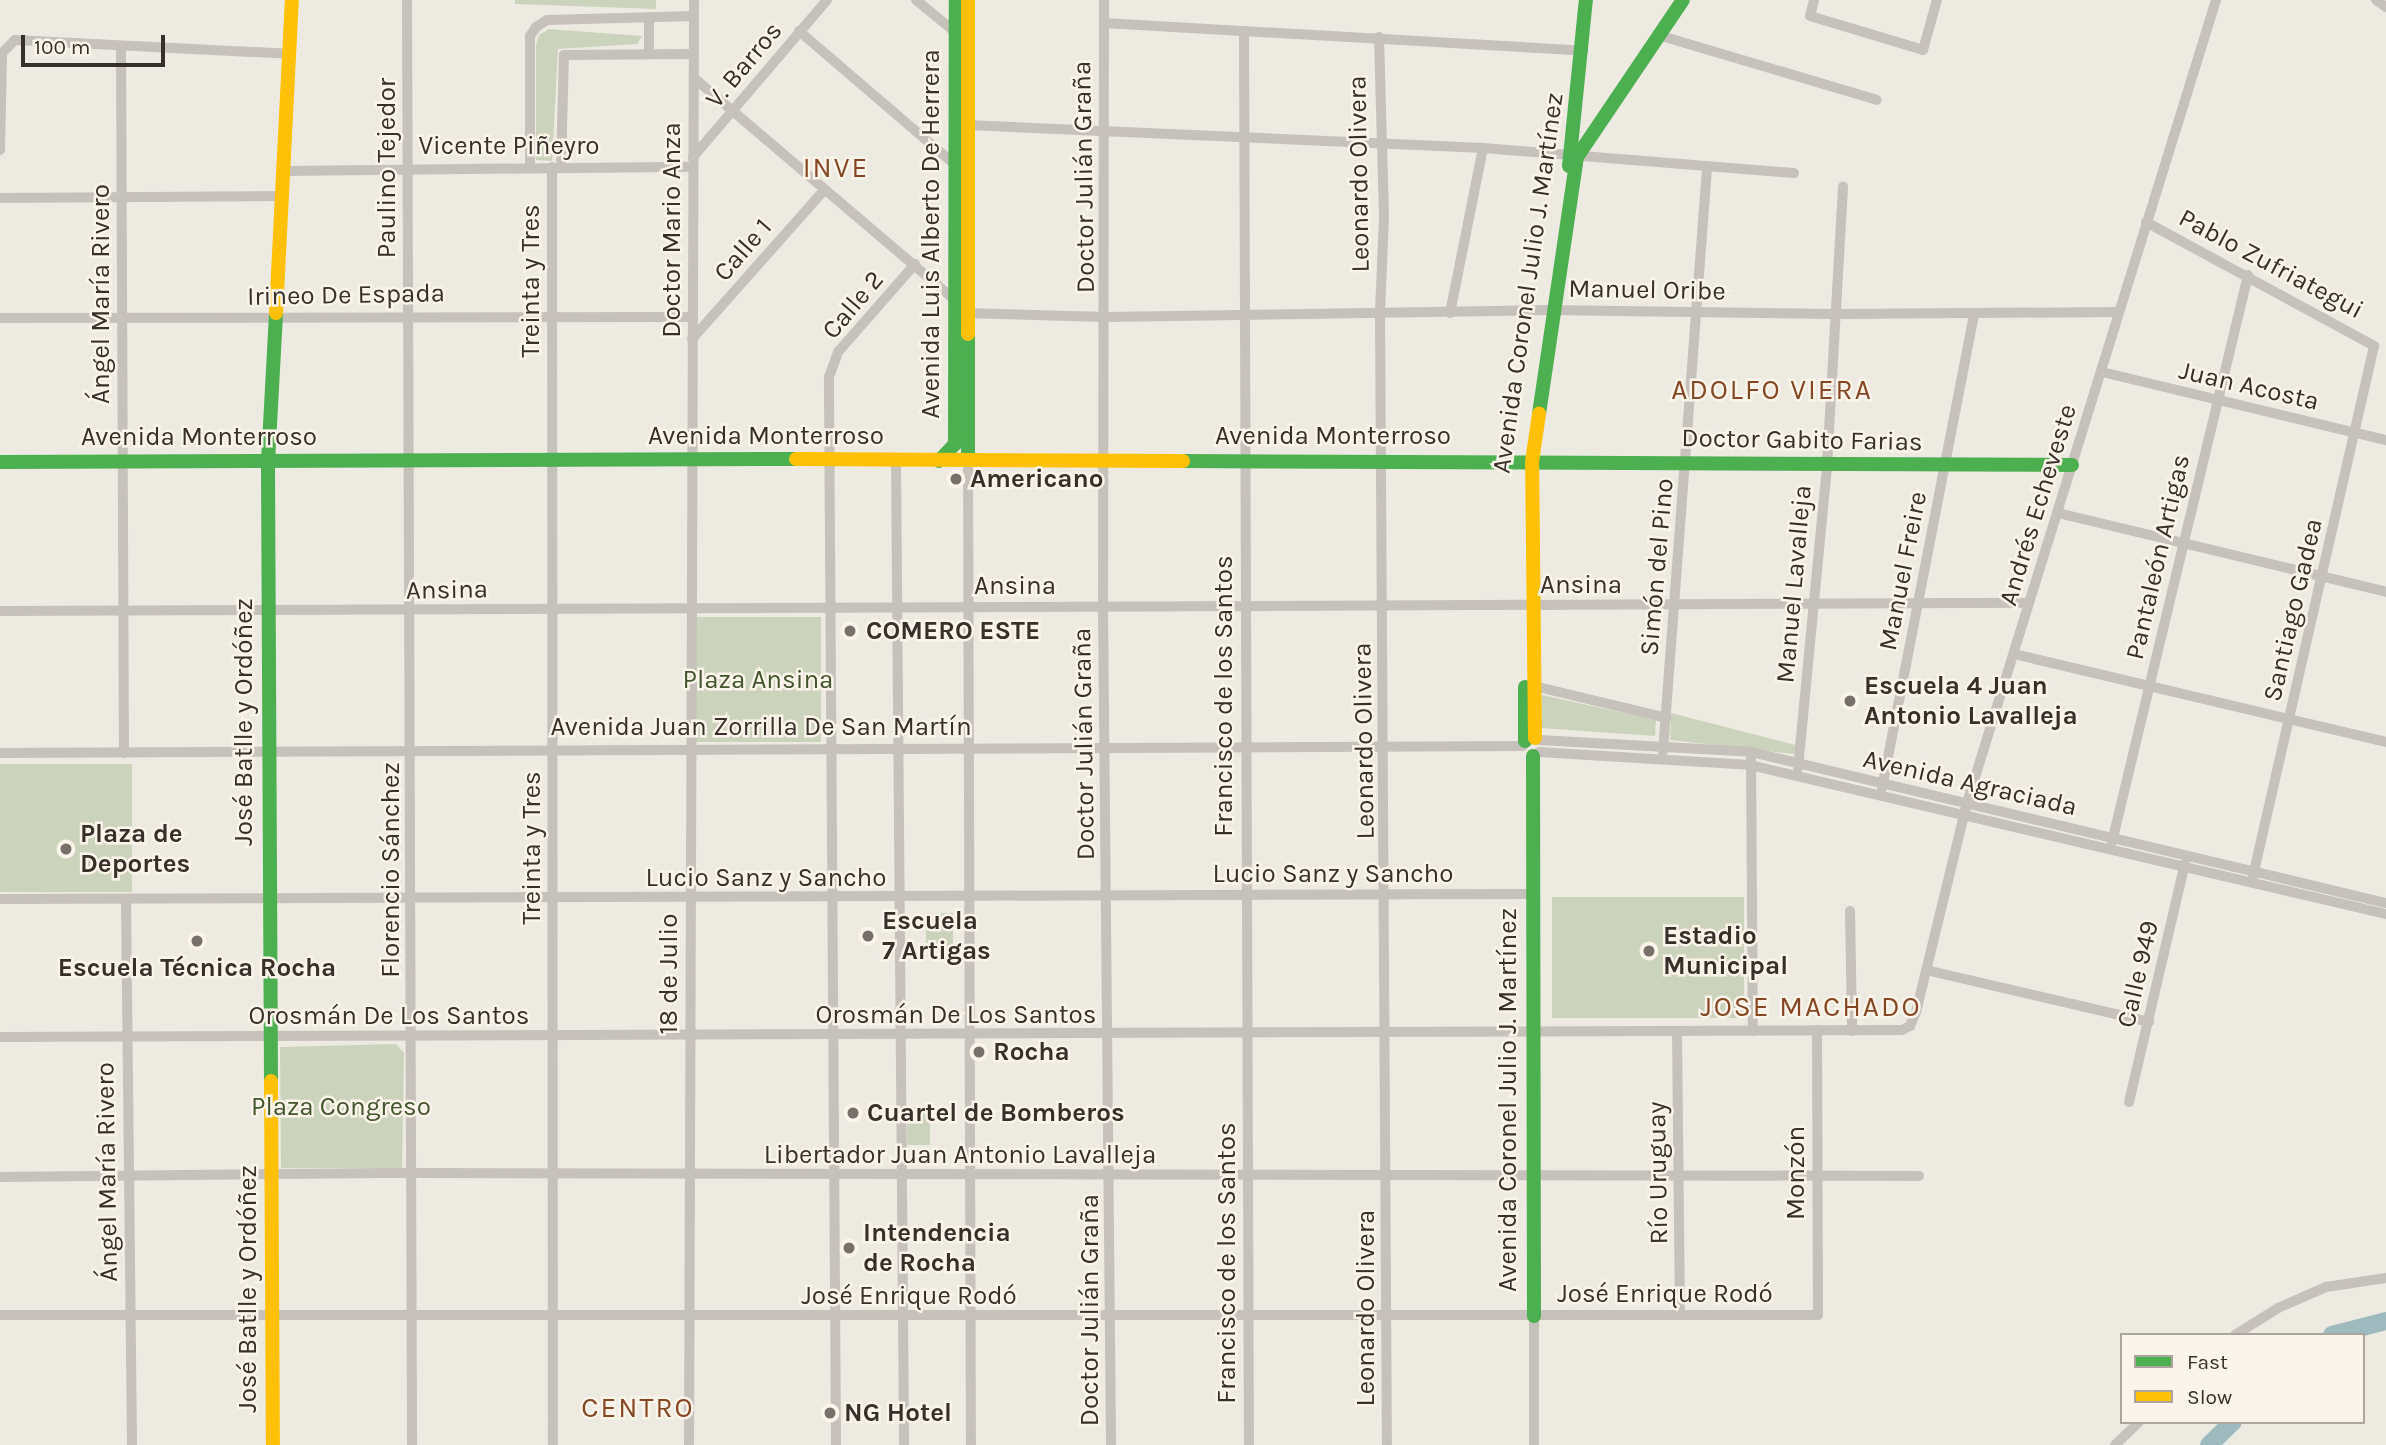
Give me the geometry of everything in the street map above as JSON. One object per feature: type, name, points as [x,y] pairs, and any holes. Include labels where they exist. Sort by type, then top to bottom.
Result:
[{"type":"street","name":"José Batlle y Ordóñez","points":[[273,1445],[268,462],[273,316],[292,0]]},
{"type":"street","name":"Paulino Tejedor","points":[[407,0],[408,462]]},
{"type":"street","name":"Doctor Mario Anza","points":[[692,460],[694,0]]},
{"type":"street","name":"V. Barros","points":[[693,162],[733,110],[827,0]]},
{"type":"street","points":[[916,0],[962,36]]},
{"type":"street","name":"Avenida Luis Alberto De Herrera","points":[[956,0],[962,36],[967,125],[965,315],[968,460]]},
{"type":"street","name":"Avenida Luis Alberto De Herrera","points":[[939,461],[955,444],[954,163],[962,36],[968,0]]},
{"type":"street","name":"Doctor Julián Graña","points":[[1104,0],[1107,460],[1103,608],[1107,747],[1105,897],[1111,1445]]},
{"type":"street","name":"Avenida Coronel Julio J. Martínez","points":[[1534,1445],[1532,746],[1528,462],[1574,156],[1586,0]]},
{"type":"street","points":[[1574,156],[1683,0]]},
{"type":"street","points":[[1815,0],[1810,16],[1923,50],[1937,0]]},
{"type":"street","name":"Andrés Echeveste","points":[[1910,1026],[1967,803],[2216,0]]},
{"type":"street","points":[[2376,0],[2386,7]]},
{"type":"street","points":[[694,16],[649,16],[649,52],[694,54]]},
{"type":"street","name":"Treinta y Tres","points":[[530,166],[530,36],[547,20],[649,16]]},
{"type":"street","points":[[1104,23],[1583,51]]},
{"type":"street","name":"Francisco de los Santos","points":[[1244,31],[1249,1445]]},
{"type":"street","points":[[799,32],[954,163]]},
{"type":"street","points":[[1658,34],[1877,100]]},
{"type":"street","name":"Leonardo Olivera","points":[[1379,37],[1384,217],[1380,312],[1386,747],[1387,1445]]},
{"type":"street","points":[[0,150],[2,53],[7,44],[15,40],[289,54]]},
{"type":"street","name":"Ángel María Rivero","points":[[121,46],[124,752]]},
{"type":"street","name":"Treinta y Tres","points":[[553,1445],[554,750],[551,315],[556,167],[564,55],[649,52]]},
{"type":"street","points":[[694,78],[954,297],[965,315]]},
{"type":"street","points":[[967,125],[1483,149],[1707,169],[1794,173]]},
{"type":"street","points":[[1450,313],[1483,149]]},
{"type":"street","name":"Vicente Piñeyro","points":[[283,171],[693,162]]},
{"type":"street","name":"Simón del Pino","points":[[1663,760],[1699,311],[1707,169]]},
{"type":"street","name":"Manuel Lavalleja","points":[[1796,775],[1826,465],[1843,186]]},
{"type":"street","name":"Calle 1","points":[[692,339],[825,189]]},
{"type":"street","points":[[0,198],[122,200],[282,196]]},
{"type":"street","name":"Pablo Zufriategui","points":[[2146,222],[2248,275],[2374,346]]},
{"type":"street","name":"Calle 2","points":[[836,1445],[827,609],[829,377],[838,352],[915,264]]},
{"type":"street","name":"Pantaleón Artigas","points":[[2112,844],[2216,399],[2248,275]]},
{"type":"street","name":"Manuel Oribe","points":[[965,315],[1107,317],[1550,310],[1837,314],[2118,312]]},
{"type":"street","name":"Irineo De Espada","points":[[0,318],[121,319],[409,314],[692,317]]},
{"type":"street","name":"Manuel Freire","points":[[1882,790],[1974,314]]},
{"type":"street","name":"Santiago Gadea","points":[[2252,883],[2321,577],[2357,433],[2374,346]]},
{"type":"street","name":"Juan Acosta","points":[[2102,372],[2386,440]]},
{"type":"street","name":"18 de Julio","points":[[689,1445],[689,749],[692,460]]},
{"type":"street","points":[[896,460],[900,1317],[904,1445]]},
{"type":"street","points":[[968,460],[971,1445]]},
{"type":"street","name":"Avenida Monterroso","points":[[0,462],[1528,462]]},
{"type":"street","name":"Florencio Sánchez","points":[[408,462],[411,612],[412,1445]]},
{"type":"street","name":"Doctor Gabito Farias","points":[[1528,462],[2072,465]]},
{"type":"street","points":[[2058,513],[2386,592]]},
{"type":"street","name":"Ansina","points":[[0,611],[411,612],[2029,603]]},
{"type":"street","name":"Avenida Coronel Julio J. Martínez","points":[[1529,606],[1534,686],[1532,746]]},
{"type":"street","points":[[2014,654],[2386,742]]},
{"type":"street","points":[[1534,686],[1666,718]]},
{"type":"street","name":"Avenida Agraciada","points":[[1532,746],[1664,747],[1751,752],[1964,814],[2186,861],[2254,872],[2386,903]]},
{"type":"street","name":"Avenida Agraciada","points":[[1532,746],[1663,760],[1751,765],[1967,803],[2112,844]]},
{"type":"street","name":"Avenida Juan Zorrilla De San Martín","points":[[0,754],[830,747],[1532,746]]},
{"type":"street","points":[[1751,752],[1753,1031]]},
{"type":"street","name":"Avenida Agraciada","points":[[2186,861],[2252,883],[2386,914]]},
{"type":"street","name":"Calle 949","points":[[2129,1102],[2186,861]]},
{"type":"street","name":"Lucio Sanz y Sancho","points":[[0,899],[690,900],[1532,894]]},
{"type":"street","name":"Ángel María Rivero","points":[[126,899],[132,1445]]},
{"type":"street","points":[[1850,911],[1852,1031]]},
{"type":"street","points":[[1926,970],[2149,1022]]},
{"type":"street","name":"Orosmán De Los Santos","points":[[0,1037],[971,1037],[1247,1033],[1817,1030],[1893,1032],[1910,1026]]},
{"type":"street","name":"Monzón","points":[[1817,1030],[1818,1315]]},
{"type":"street","name":"Río Uruguay","points":[[1677,1031],[1680,1315]]},
{"type":"street","name":"Libertador Juan Antonio Lavalleja","points":[[0,1177],[412,1173],[552,1177],[1680,1174],[1919,1176]]},
{"type":"street","points":[[2238,1333],[2278,1308],[2326,1287],[2386,1278]]},
{"type":"street","name":"José Enrique Rodó","points":[[0,1315],[1818,1315]]},
{"type":"street","points":[[2115,1445],[2137,1424]]},
{"type":"green space","points":[[515,0],[656,0],[656,9],[515,4]]},
{"type":"green space","points":[[549,29],[642,36],[637,44],[558,49],[552,161],[536,160],[536,45],[539,35]]},
{"type":"green space","name":"Plaza Ansina","points":[[695,617],[821,617],[821,742],[695,742]]},
{"type":"green space","points":[[1542,695],[1656,720],[1655,736],[1541,728]]},
{"type":"green space","points":[[1671,713],[1796,745],[1794,754],[1670,740]]},
{"type":"green space","name":"Plaza de Deportes","points":[[0,764],[132,764],[132,892],[0,892]]},
{"type":"green space","name":"Estadio Municipal","points":[[1552,897],[1744,897],[1744,1018],[1552,1018]]},
{"type":"green space","points":[[926,913],[953,913],[953,950],[926,950]]},
{"type":"green space","name":"Plaza Congreso","points":[[396,1044],[404,1053],[402,1168],[281,1168],[280,1047]]},
{"type":"green space","points":[[907,1107],[930,1107],[930,1145],[907,1145]]},
{"type":"waterway","points":[[2340,1333],[2386,1321]]},
{"type":"waterway","points":[[2209,1445],[2231,1424]]},
{"type":"traffic: fast","points":[[939,461],[955,444],[956,0]]},
{"type":"traffic: fast","points":[[1569,166],[1586,0]]},
{"type":"traffic: fast","points":[[1539,414],[1577,157],[1683,0]]},
{"type":"traffic: fast","points":[[271,1081],[268,462],[276,313]]},
{"type":"traffic: fast","points":[[968,334],[968,460]]},
{"type":"traffic: fast","points":[[0,462],[796,459]]},
{"type":"traffic: fast","points":[[1183,461],[2072,465]]},
{"type":"traffic: fast","points":[[1525,687],[1525,741]]},
{"type":"traffic: fast","points":[[1533,756],[1534,1316]]},
{"type":"traffic: slow","points":[[276,313],[292,0]]},
{"type":"traffic: slow","points":[[968,0],[968,334]]},
{"type":"traffic: slow","points":[[1535,738],[1532,462],[1539,414]]},
{"type":"traffic: slow","points":[[796,459],[1183,461]]},
{"type":"traffic: slow","points":[[271,1081],[273,1445]]},
{"type":"place","name":"Americano","points":[[956,479]]},
{"type":"place","name":"COMERO ESTE","points":[[850,631]]},
{"type":"place","name":"Escuela 4 Juan Antonio Lavalleja","points":[[1850,701]]},
{"type":"place","name":"Plaza de Deportes","points":[[66,849]]},
{"type":"place","name":"Escuela 7 Artigas","points":[[868,936]]},
{"type":"place","name":"Escuela Técnica Rocha","points":[[197,941]]},
{"type":"place","name":"Estadio Municipal","points":[[1649,951]]},
{"type":"place","name":"Rocha","points":[[979,1052]]},
{"type":"place","name":"Cuartel de Bomberos","points":[[853,1113]]},
{"type":"place","name":"Intendencia de Rocha","points":[[849,1248]]},
{"type":"place","name":"NG Hotel","points":[[830,1413]]},
{"type":"district","name":"INVE","points":[[836,168]]},
{"type":"district","name":"ADOLFO VIERA","points":[[1772,390]]},
{"type":"district","name":"JOSE MACHADO","points":[[1811,1007]]},
{"type":"district","name":"CENTRO","points":[[638,1408]]}]
